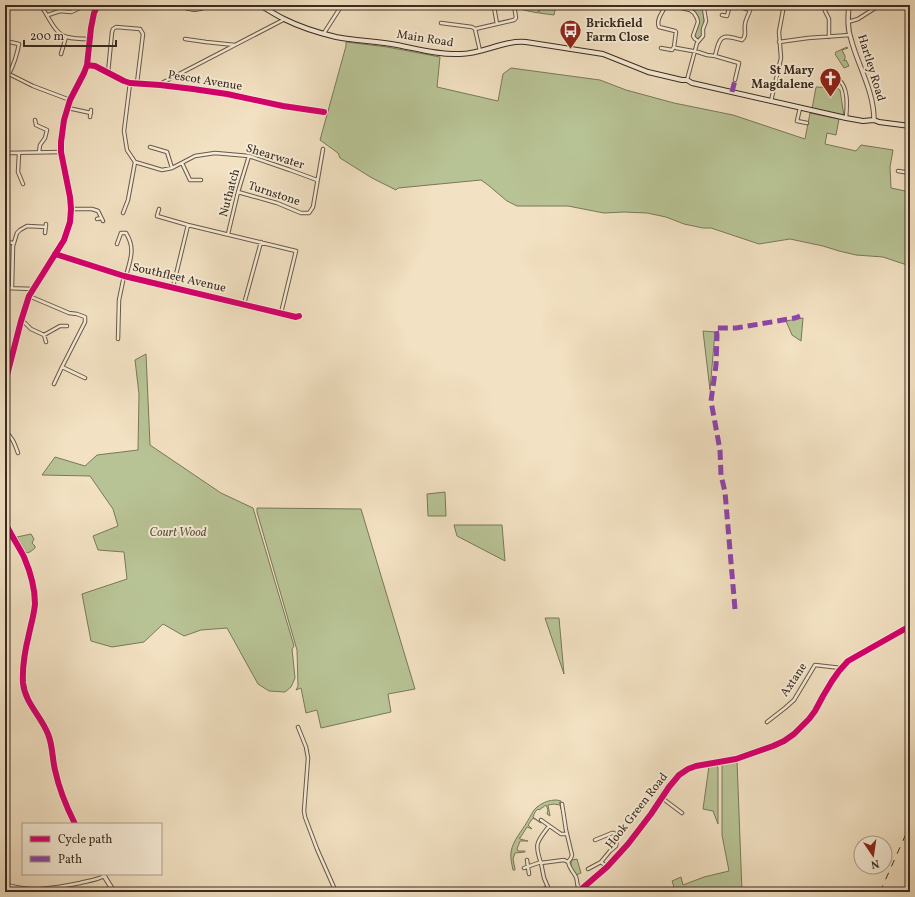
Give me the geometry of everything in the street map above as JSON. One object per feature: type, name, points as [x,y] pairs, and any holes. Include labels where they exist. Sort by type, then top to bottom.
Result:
[{"type":"main road","points":[[119,5],[124,5]]},
{"type":"main road","points":[[179,5],[198,9],[210,5]]},
{"type":"main road","name":"Main Road","points":[[260,5],[285,19],[314,30],[349,39],[435,52],[462,54],[480,52],[509,42],[526,42],[603,54],[648,72],[681,80],[687,80],[692,83],[800,108],[863,121],[874,120],[910,126]]},
{"type":"street","points":[[40,5],[48,15],[54,28],[60,33],[66,37],[90,39]]},
{"type":"street","points":[[5,383],[29,296],[64,240],[70,222],[70,197],[61,152],[61,142],[64,120],[70,100],[87,65],[94,13],[98,5]]},
{"type":"street","points":[[324,33],[342,5]]},
{"type":"street","points":[[441,23],[472,27],[475,29],[514,20],[516,18],[514,5]]},
{"type":"street","points":[[674,47],[676,32],[659,27],[658,25],[658,21],[665,7],[669,5],[690,10],[696,15],[698,23],[693,36],[698,41]]},
{"type":"street","points":[[687,80],[698,41],[703,36],[703,29],[706,21],[704,9],[705,5]]},
{"type":"street","points":[[722,15],[727,16],[730,5]]},
{"type":"street","points":[[734,5],[750,10]]},
{"type":"street","points":[[715,56],[720,40],[723,37],[727,36],[742,40],[744,39],[745,23],[752,5]]},
{"type":"street","points":[[771,101],[781,59],[779,28],[784,5]]},
{"type":"street","points":[[825,5],[825,12],[829,19],[830,37]]},
{"type":"street","name":"Hartley Road","points":[[849,5],[848,22],[850,35],[868,87],[874,120]]},
{"type":"street","points":[[848,22],[856,20],[880,5]]},
{"type":"street","points":[[48,15],[60,11],[71,12],[82,6]]},
{"type":"street","points":[[494,6],[497,24]]},
{"type":"street","points":[[160,85],[285,19]]},
{"type":"street","points":[[108,73],[113,29],[116,27],[140,29],[143,34],[137,83]]},
{"type":"street","points":[[475,29],[480,52]]},
{"type":"street","points":[[780,42],[850,35]]},
{"type":"street","points":[[61,54],[66,37]]},
{"type":"street","points":[[185,38],[235,45]]},
{"type":"street","points":[[5,41],[19,44],[15,62],[9,74]]},
{"type":"street","points":[[661,48],[672,50],[674,47],[739,63],[735,80]]},
{"type":"street","name":"Pescot Avenue","points":[[87,65],[95,66],[130,83],[160,85],[220,93],[283,106],[324,112]]},
{"type":"street","points":[[5,72],[33,86],[70,100]]},
{"type":"street","points":[[826,76],[831,76],[838,79],[844,88],[848,103],[846,118]]},
{"type":"street","points":[[123,213],[128,200],[135,162],[127,150],[124,131],[130,83]]},
{"type":"street","points":[[68,108],[91,113]]},
{"type":"street","points":[[800,108],[797,121],[807,123]]},
{"type":"street","points":[[35,120],[36,125],[47,130],[45,138],[40,145],[39,152]]},
{"type":"street","points":[[150,147],[167,152],[172,168]]},
{"type":"street","name":"Turnstone","points":[[238,192],[277,203],[301,212],[309,213],[313,206],[323,149]]},
{"type":"street","points":[[5,153],[61,152]]},
{"type":"street","points":[[18,153],[18,172],[23,184]]},
{"type":"street","name":"Shearwater","points":[[135,162],[162,170],[172,168],[195,156],[215,153],[249,156],[317,180]]},
{"type":"street","points":[[898,171],[908,173],[909,154]]},
{"type":"street","name":"Nuthatch","points":[[228,234],[238,192],[249,156]]},
{"type":"street","points":[[182,163],[190,180],[201,180]]},
{"type":"street","points":[[71,209],[78,210],[92,208],[98,211],[103,221]]},
{"type":"street","points":[[159,209],[157,216],[296,251],[281,312]]},
{"type":"street","points":[[97,219],[101,218]]},
{"type":"street","points":[[12,288],[14,243],[18,232],[24,227],[28,226],[46,225],[45,233]]},
{"type":"street","points":[[172,287],[188,225]]},
{"type":"street","points":[[117,244],[121,233],[126,233],[132,250],[119,300],[118,339]]},
{"type":"street","points":[[5,242],[14,243]]},
{"type":"street","points":[[244,304],[261,242]]},
{"type":"street","name":"Southfleet Avenue","points":[[55,254],[125,276],[281,312],[296,317],[299,316]]},
{"type":"street","points":[[5,288],[33,289]]},
{"type":"street","points":[[29,296],[69,313],[85,317],[85,322],[54,384]]},
{"type":"street","points":[[21,321],[30,329],[44,335]]},
{"type":"street","points":[[44,335],[60,326],[67,326]]},
{"type":"street","points":[[44,335],[46,342]]},
{"type":"street","points":[[62,367],[85,378]]},
{"type":"street","points":[[5,432],[12,440],[18,453]]},
{"type":"street","points":[[5,522],[24,557],[34,594],[34,608],[24,656],[24,688],[29,701],[48,733],[61,792],[67,809],[74,823]]},
{"type":"street","name":"Hook Green Road","points":[[579,891],[607,867],[645,822],[680,774],[688,769],[704,764],[736,759],[784,741],[794,734],[809,719],[832,681],[848,661],[910,626]]},
{"type":"street","name":"Axtane","points":[[767,722],[794,700],[815,665],[841,668]]},
{"type":"street","points":[[298,727],[306,747],[308,758],[304,811],[305,817],[336,892]]},
{"type":"street","points":[[662,798],[682,813]]},
{"type":"street","points":[[562,804],[572,855],[568,862],[570,870],[576,877],[579,891]]},
{"type":"street","points":[[541,820],[561,834],[567,834]]},
{"type":"street","points":[[549,826],[537,844],[537,851],[544,878],[550,892]]},
{"type":"street","points":[[588,869],[601,862],[616,846],[617,838],[614,833],[612,833],[595,840]]},
{"type":"street","points":[[526,860],[526,867],[529,874]]},
{"type":"street","points":[[526,867],[541,862],[564,860],[568,862]]},
{"type":"street","points":[[601,862],[607,867]]},
{"type":"street","points":[[5,884],[27,889],[41,889],[96,879],[103,875],[114,892]]},
{"type":"street","points":[[543,890],[548,887]]},
{"type":"green space","points":[[523,5],[539,5],[538,13],[523,10]]},
{"type":"green space","points":[[540,5],[556,5],[554,15],[539,13]]},
{"type":"green space","points":[[696,7],[703,9],[704,19],[702,36],[697,39],[694,34],[699,23],[694,12]]},
{"type":"green space","points":[[346,42],[387,47],[440,57],[437,87],[498,101],[503,74],[511,68],[600,80],[626,90],[674,103],[733,115],[805,139],[810,113],[839,119],[836,135],[827,133],[825,144],[856,151],[861,145],[893,150],[890,167],[891,188],[910,192],[910,266],[883,257],[856,255],[790,239],[759,244],[711,228],[684,224],[666,217],[647,213],[604,213],[568,206],[517,206],[507,201],[481,180],[398,188],[396,190],[372,178],[340,158],[338,153],[320,140]]},
{"type":"green space","points":[[847,47],[848,48],[842,50],[845,56],[844,61],[846,60],[849,66],[844,68],[835,54],[836,52]]},
{"type":"green space","points":[[816,87],[837,88],[840,90],[844,116],[812,109]]},
{"type":"green space","points":[[803,318],[801,341],[792,335],[786,321]]},
{"type":"green space","points":[[703,331],[715,332],[710,390]]},
{"type":"green space","name":"Court Wood","points":[[146,354],[150,445],[221,493],[253,508],[294,646],[292,649],[295,678],[291,687],[285,692],[269,691],[258,684],[227,628],[201,630],[184,636],[163,624],[144,642],[112,647],[91,641],[82,594],[127,579],[124,552],[98,550],[93,536],[118,526],[113,509],[90,476],[42,475],[55,457],[85,466],[97,455],[138,450],[139,394],[135,360]]},
{"type":"green space","points":[[445,492],[446,516],[428,516],[427,494]]},
{"type":"green space","points":[[257,508],[361,509],[415,689],[388,694],[391,712],[321,728],[317,710],[306,713],[301,688],[296,690],[298,686],[297,650]]},
{"type":"green space","points":[[454,525],[502,525],[505,561],[457,536]]},
{"type":"green space","points":[[31,534],[34,539],[32,543],[35,548],[26,553],[17,537]]},
{"type":"green space","points":[[545,618],[559,618],[564,674]]},
{"type":"green space","points":[[737,761],[742,892],[658,892],[674,887],[672,881],[681,877],[683,885],[704,877],[729,871],[722,835],[722,764]]},
{"type":"green space","points":[[717,765],[718,824],[713,811],[703,809],[709,766]]},
{"type":"green space","points":[[551,800],[561,801],[559,803],[561,804],[561,809],[560,805],[548,805],[550,816],[547,814],[548,810],[546,805],[535,812],[533,817],[541,823],[533,818],[528,825],[532,829],[527,827],[519,838],[528,841],[520,841],[517,849],[518,851],[525,852],[515,853],[513,859],[515,870],[513,870],[511,856],[512,848],[533,812],[537,807],[544,803]]},
{"type":"green space","points":[[577,859],[581,873],[576,875],[571,864],[572,860]]},
{"type":"railway","points":[[880,892],[910,825]]},
{"type":"marked path","points":[[732,92],[735,80]]},
{"type":"marked path","points":[[735,609],[725,492],[721,475],[720,450],[711,401],[716,365],[716,328],[736,328],[800,316]]},
{"type":"cycle path","points":[[5,383],[29,296],[64,240],[70,222],[70,197],[61,152],[61,142],[64,120],[70,100],[87,65],[91,28],[94,13],[98,5]]},
{"type":"cycle path","points":[[87,65],[95,66],[130,83],[160,85],[227,94],[283,106],[324,112]]},
{"type":"cycle path","points":[[55,254],[124,276],[296,317],[299,316]]},
{"type":"cycle path","points":[[5,522],[24,557],[34,592],[35,608],[23,664],[24,690],[48,734],[59,784],[75,823]]},
{"type":"cycle path","points":[[578,892],[607,867],[628,844],[679,775],[696,766],[736,759],[784,741],[794,734],[809,719],[832,681],[848,661],[910,626]]},
{"type":"place","name":"Brickfield Farm Close","points":[[570,50]]},
{"type":"place","name":"St Mary Magdalene","points":[[830,98]]}]
